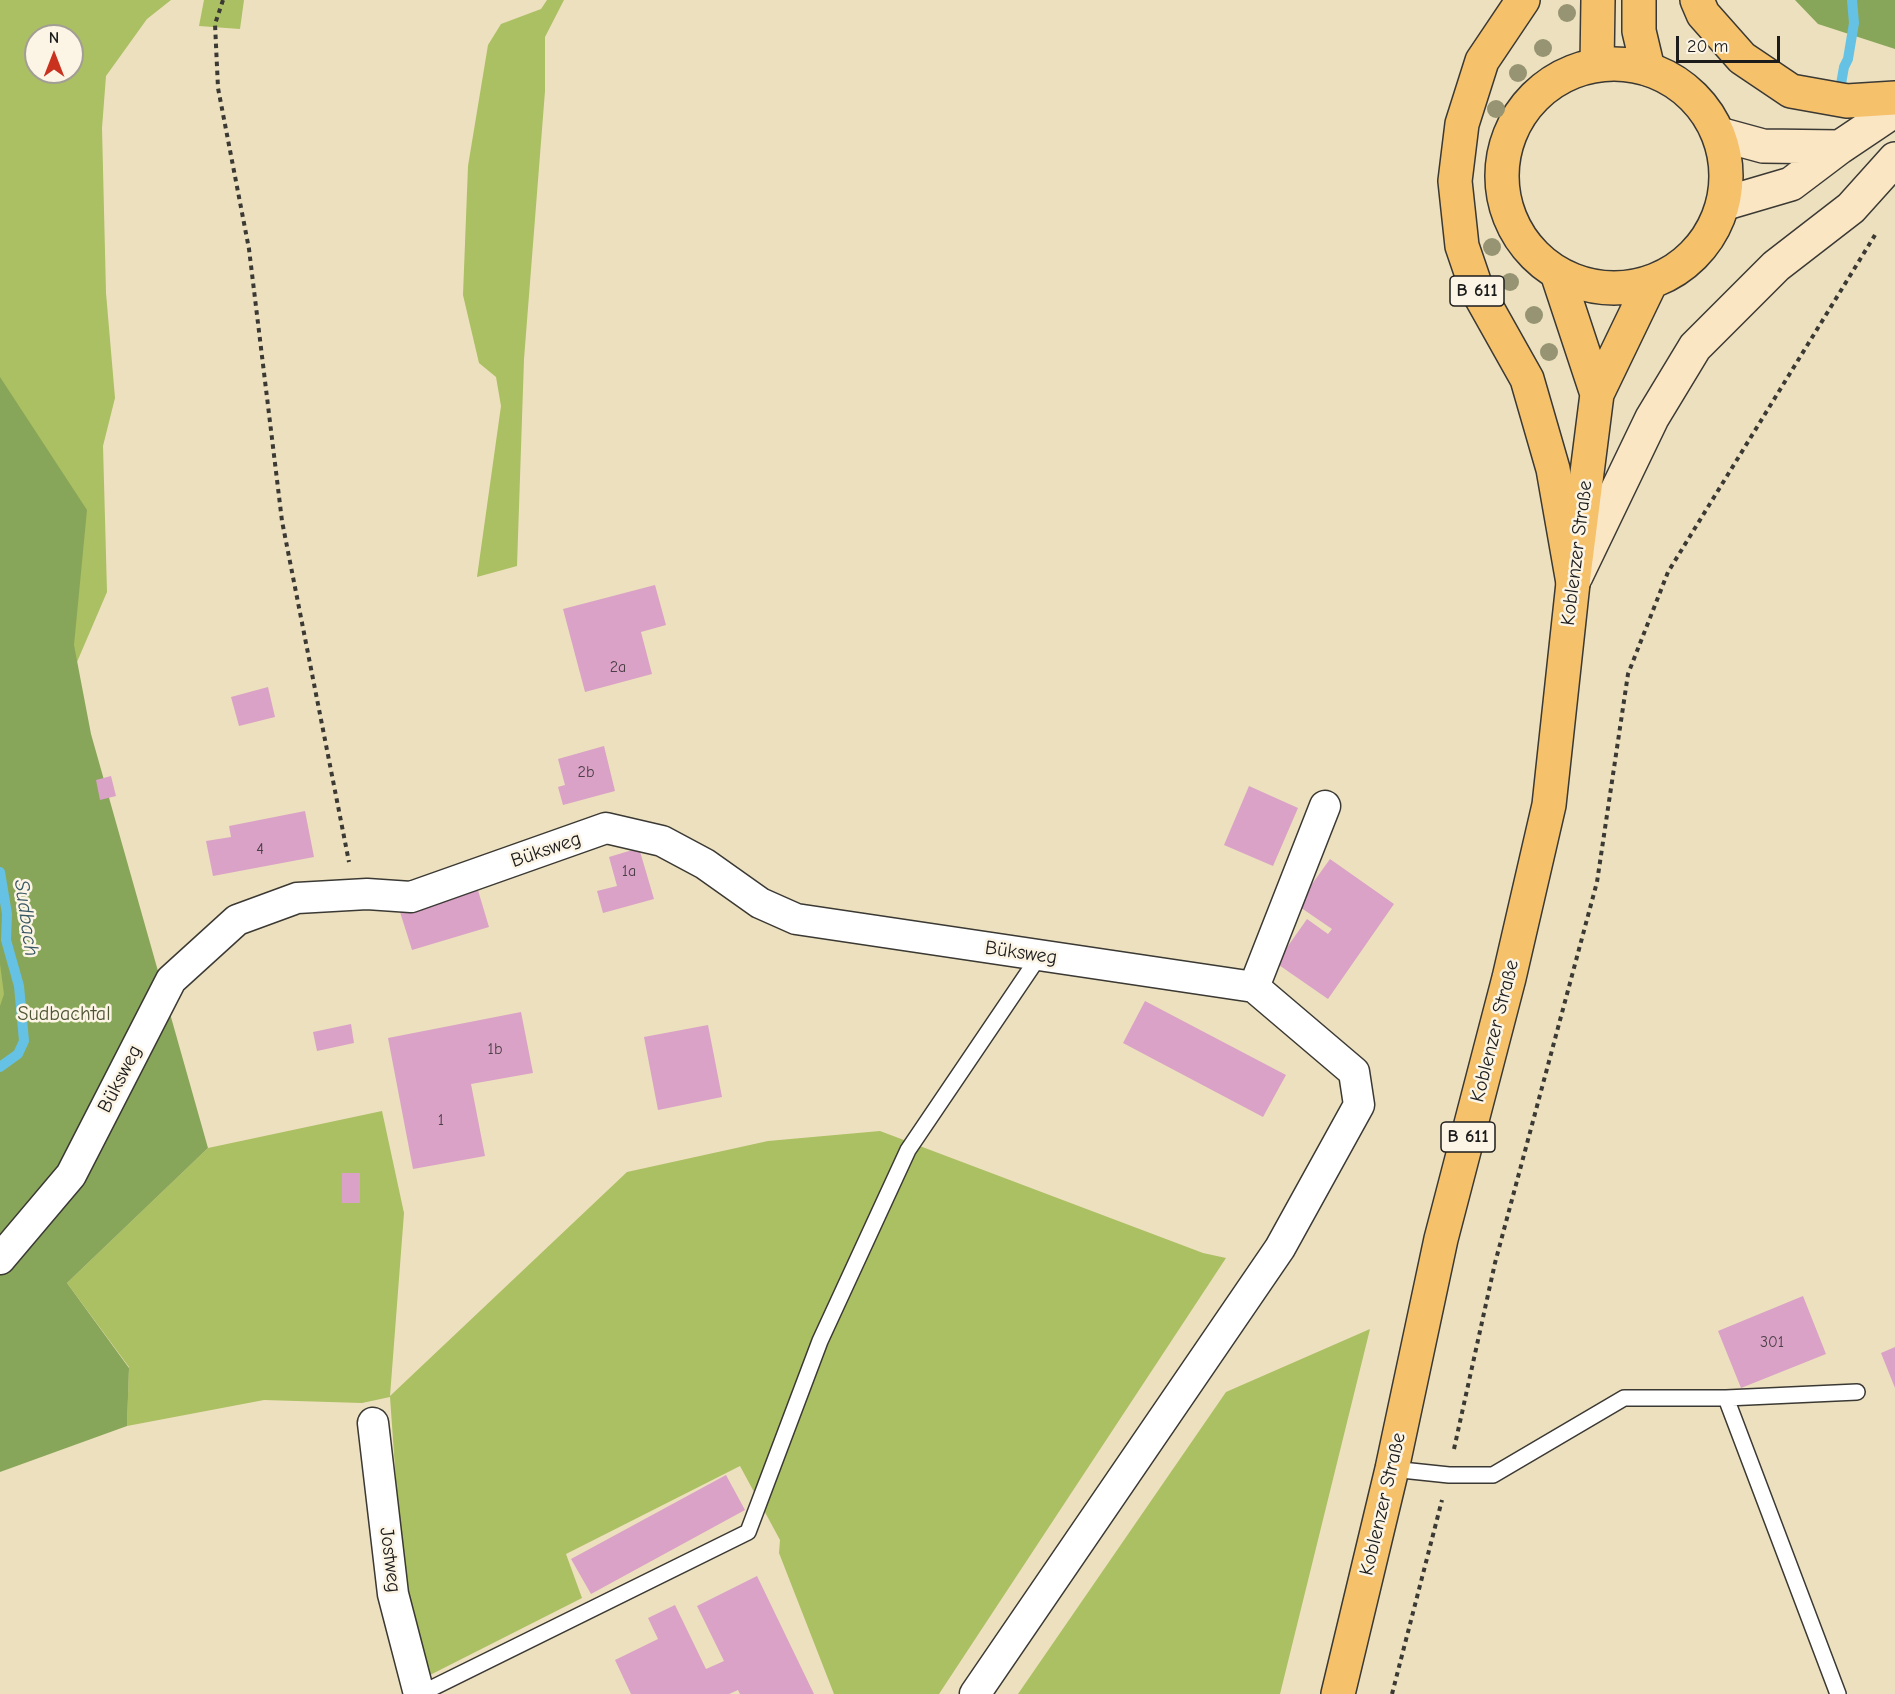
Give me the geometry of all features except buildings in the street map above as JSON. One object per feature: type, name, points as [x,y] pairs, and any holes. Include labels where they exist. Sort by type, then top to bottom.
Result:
[{"type":"main road","name":"B 611","points":[[1523,0],[1482,61],[1462,124],[1455,181],[1462,246],[1477,291],[1527,379],[1534,402],[1553,469],[1573,583]]},
{"type":"main road","points":[[1597,65],[1598,0]]},
{"type":"main road","points":[[1639,0],[1639,31],[1648,69]]},
{"type":"main road","points":[[1697,0],[1703,14],[1742,58],[1791,91],[1847,101],[1895,98]]},
{"type":"main road","points":[[1597,65],[1622,65],[1648,69],[1678,84],[1694,98],[1702,106],[1719,134],[1725,157],[1727,181],[1723,204],[1713,230],[1697,252],[1676,270],[1651,282],[1619,289],[1587,285],[1557,273],[1533,254],[1515,229],[1505,201],[1502,170],[1508,140],[1521,113],[1542,91],[1568,75],[1597,65]]},
{"type":"main road","points":[[1723,204],[1791,184],[1895,110]]},
{"type":"main road","points":[[1719,134],[1763,146],[1840,147]]},
{"type":"main road","points":[[1573,583],[1652,418],[1695,347],[1776,266],[1851,208],[1895,159]]},
{"type":"main road","name":"Koblenzer Straße","points":[[1557,273],[1597,394]]},
{"type":"main road","name":"Koblenzer Straße","points":[[1338,1694],[1392,1469],[1441,1239],[1509,978],[1549,805],[1573,583],[1597,394],[1651,282]]},
{"type":"street","points":[[975,1694],[1280,1248],[1359,1105],[1354,1072],[1254,987],[1325,806]]},
{"type":"street","name":"Büksweg","points":[[0,1259],[71,1175],[171,980],[237,920],[297,898],[367,894],[411,897],[606,828],[662,841],[705,864],[760,903],[796,919],[1254,987]]},
{"type":"street","name":"Jostweg","points":[[373,1423],[393,1594],[419,1694]]},
{"type":"lane","points":[[419,1694],[748,1532],[820,1341],[908,1150],[1041,955]]},
{"type":"lane","points":[[1392,1469],[1449,1475],[1493,1475],[1623,1398],[1726,1398],[1857,1392]]},
{"type":"lane","points":[[1726,1398],[1838,1694]]},
{"type":"path","points":[[223,0],[215,24],[218,88],[249,249],[282,521],[348,862],[367,894]]},
{"type":"path","points":[[1392,1694],[1449,1475],[1495,1263],[1597,882],[1628,674],[1668,572],[1878,230]]},
{"type":"green space","name":"Sudbachtal","points":[[0,0],[171,0],[147,19],[106,76],[102,128],[106,293],[115,398],[103,446],[107,592],[77,662],[77,686],[0,1252]]},
{"type":"green space","points":[[204,0],[244,0],[240,29],[199,26]]},
{"type":"green space","points":[[547,0],[564,0],[545,37],[545,91],[524,359],[517,566],[477,577],[501,406],[496,377],[479,363],[463,295],[468,166],[488,45],[501,24],[541,9]]},
{"type":"green space","points":[[1795,0],[1895,0],[1895,49],[1818,24]]},
{"type":"green space","points":[[0,377],[87,510],[74,645],[91,734],[208,1148],[67,1283],[129,1368],[127,1426],[0,1472],[0,1006],[4,994],[0,964]]},
{"type":"green space","points":[[382,1111],[404,1213],[390,1396],[627,1172],[768,1141],[880,1131],[1203,1253],[1226,1258],[939,1694],[834,1694],[779,1553],[780,1540],[740,1466],[566,1554],[582,1598],[430,1675],[418,1669],[404,1594],[390,1397],[362,1403],[264,1400],[127,1426],[129,1367],[67,1283],[208,1148]]},
{"type":"green space","points":[[1370,1329],[1280,1694],[1018,1694],[1226,1392]]},
{"type":"waterway","points":[[1841,84],[1854,23],[1852,0]]},
{"type":"waterway","name":"Sudbach","points":[[0,872],[7,914],[6,940],[19,986],[24,1041],[18,1054],[0,1067]]}]
